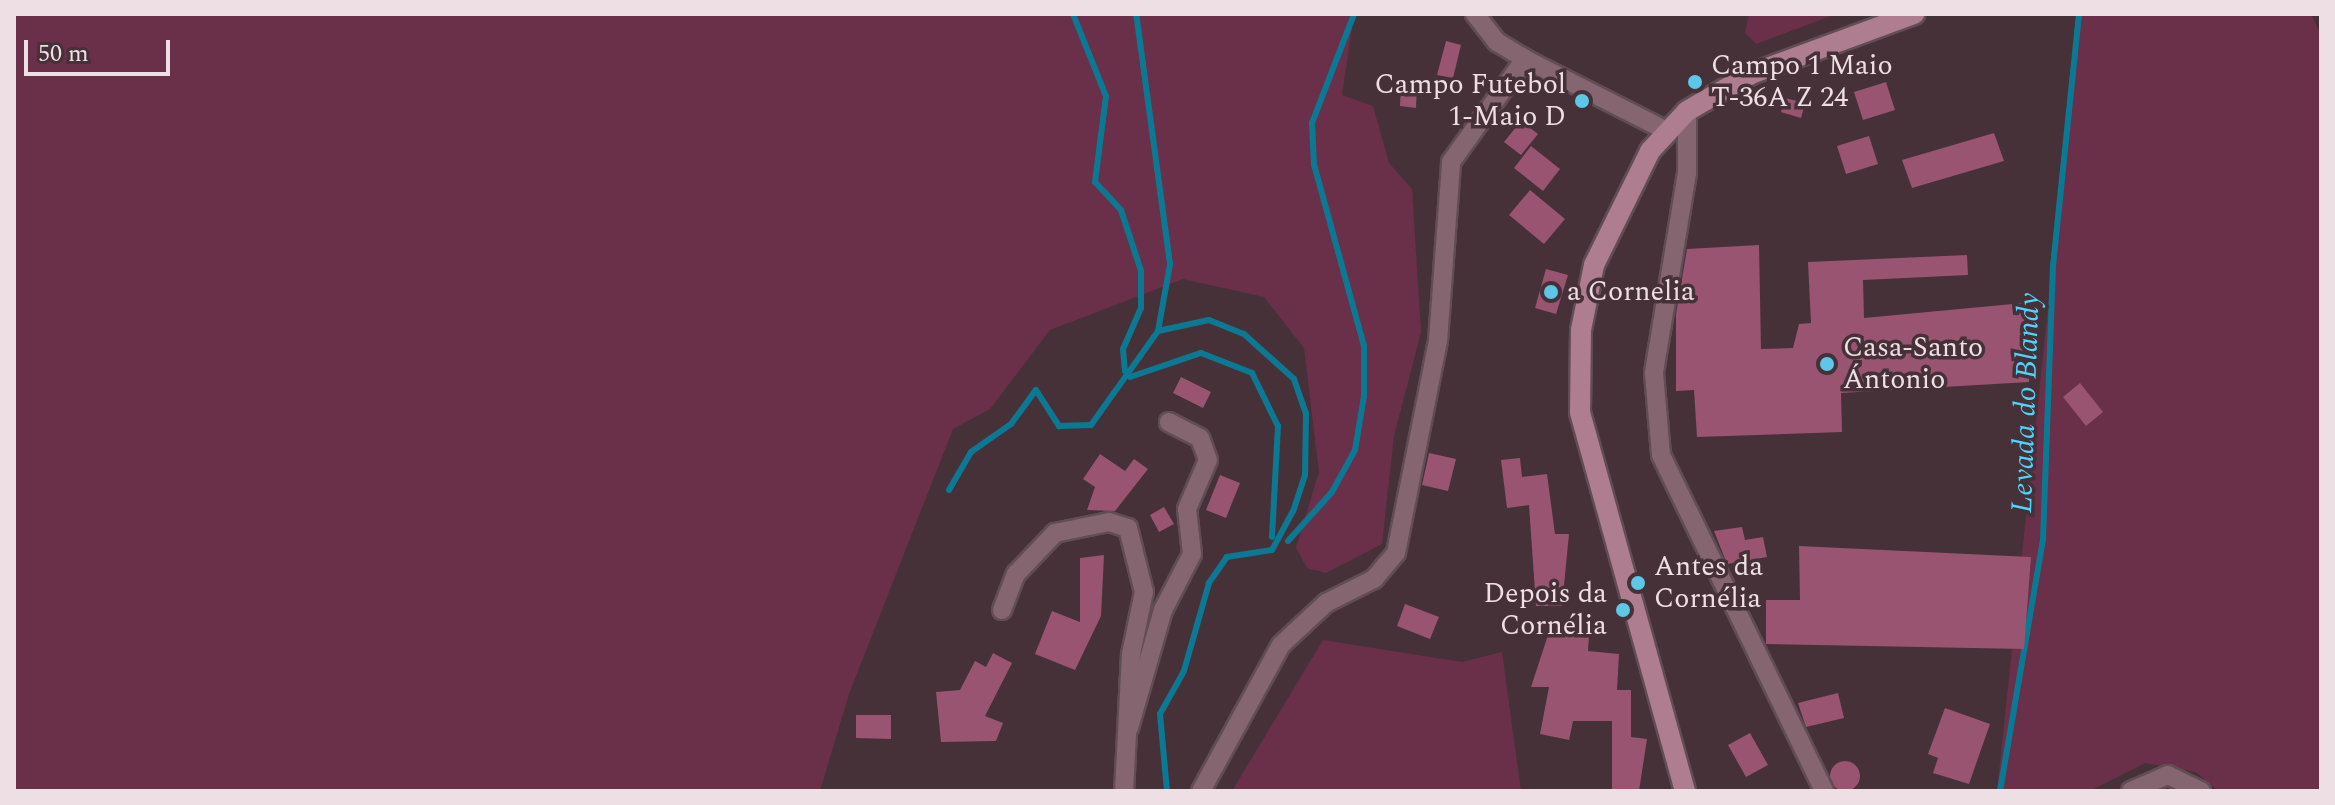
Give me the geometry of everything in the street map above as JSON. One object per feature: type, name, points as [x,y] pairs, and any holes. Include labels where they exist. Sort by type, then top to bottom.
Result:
[{"type":"main road","points":[[1685,791],[1594,469],[1579,367],[1594,265],[1667,131],[1687,111],[1751,74],[1914,14]]},
{"type":"street","points":[[1475,14],[1497,42],[1667,131]]},
{"type":"street","points":[[1201,791],[1281,645],[1326,603],[1374,579],[1396,553],[1438,341],[1451,162],[1525,59]]},
{"type":"street","points":[[1687,111],[1687,173],[1654,373],[1661,455],[1824,791]]},
{"type":"street","points":[[1125,734],[1141,703],[1163,610],[1192,554],[1187,509],[1208,460],[1200,438],[1169,422]]},
{"type":"street","points":[[1002,610],[1016,574],[1055,533],[1109,522],[1128,528],[1144,592],[1125,734],[1124,791]]},
{"type":"street","points":[[2131,791],[2168,775],[2201,791]]},
{"type":"shaded area","points":[[14,14],[1354,14],[1342,95],[1373,106],[1389,163],[1412,189],[1421,332],[1394,436],[1382,544],[1326,573],[1307,568],[1296,548],[1319,472],[1304,348],[1264,297],[1183,279],[1050,330],[990,409],[953,429],[849,694],[820,791],[14,791]]},
{"type":"shaded area","points":[[1749,14],[1836,14],[1756,44],[1745,33]]},
{"type":"shaded area","points":[[2079,14],[2311,14],[2321,35],[2321,791],[2218,791],[2196,772],[2145,763],[2090,791],[1997,791]]},
{"type":"shaded area","points":[[1323,640],[1462,662],[1502,652],[1521,791],[1232,791]]},
{"type":"building","points":[[1446,41],[1461,45],[1453,78],[1437,75]]},
{"type":"building","points":[[1886,82],[1895,110],[1863,120],[1854,92]]},
{"type":"building","points":[[1401,84],[1417,85],[1416,108],[1400,106]]},
{"type":"building","points":[[1785,98],[1805,103],[1801,118],[1781,112]]},
{"type":"building","points":[[1521,121],[1538,134],[1521,155],[1504,142]]},
{"type":"building","points":[[1994,133],[2004,161],[1912,188],[1902,160]]},
{"type":"building","points":[[1869,136],[1878,164],[1846,174],[1837,146]]},
{"type":"building","points":[[1531,146],[1560,169],[1543,191],[1514,168]]},
{"type":"building","points":[[1530,190],[1565,219],[1544,244],[1509,215]]},
{"type":"building","points":[[1759,245],[1761,349],[1793,348],[1799,324],[1811,323],[1808,262],[1967,255],[1968,275],[1863,280],[1864,318],[2034,302],[2029,382],[1841,393],[1842,432],[1697,437],[1694,390],[1676,391],[1676,314],[1687,249]]},
{"type":"building","name":"a Cornelia","points":[[1546,269],[1568,275],[1556,314],[1535,308]]},
{"type":"building","points":[[1181,377],[1211,392],[1203,408],[1173,393]]},
{"type":"building","points":[[2080,383],[2103,412],[2086,426],[2063,397]]},
{"type":"building","points":[[1429,453],[1456,459],[1448,491],[1422,485]]},
{"type":"building","points":[[1100,454],[1125,471],[1134,459],[1148,469],[1115,511],[1087,510],[1095,487],[1083,479]]},
{"type":"building","points":[[1520,458],[1522,477],[1547,474],[1555,534],[1569,534],[1562,606],[1536,606],[1529,505],[1507,508],[1501,460]]},
{"type":"building","points":[[1220,475],[1240,483],[1226,518],[1206,510]]},
{"type":"building","points":[[1164,507],[1174,524],[1159,532],[1150,515]]},
{"type":"building","points":[[1742,527],[1745,540],[1763,537],[1767,557],[1727,564],[1714,531]]},
{"type":"building","points":[[1799,546],[2031,557],[2024,649],[1766,644],[1766,600],[1800,600]]},
{"type":"building","points":[[1104,555],[1101,616],[1075,670],[1035,654],[1052,611],[1080,622],[1080,558]]},
{"type":"building","points":[[1405,604],[1439,617],[1430,639],[1397,626]]},
{"type":"building","points":[[1548,635],[1589,636],[1588,651],[1619,654],[1617,690],[1631,690],[1631,737],[1647,739],[1639,791],[1612,791],[1612,721],[1573,721],[1569,740],[1540,734],[1549,687],[1531,687]]},
{"type":"building","points":[[993,653],[1012,663],[985,716],[1003,723],[996,741],[941,742],[936,692],[960,690],[975,661],[986,667]]},
{"type":"building","points":[[1838,693],[1844,718],[1806,727],[1798,703]]},
{"type":"building","points":[[1945,708],[1990,724],[1969,784],[1933,773],[1938,758],[1928,754]]},
{"type":"building","points":[[856,715],[891,715],[891,739],[856,738]]},
{"type":"building","points":[[1750,733],[1768,765],[1746,777],[1728,745]]},
{"type":"building","points":[[1845,761],[1856,765],[1860,776],[1856,787],[1845,791],[1834,787],[1830,776],[1834,765]]},
{"type":"waterway","points":[[1073,14],[1106,96],[1095,182],[1121,210],[1141,271],[1141,308],[1123,349],[1125,371]]},
{"type":"waterway","points":[[949,490],[971,452],[1011,424],[1036,390],[1059,426],[1091,425],[1158,331],[1170,264],[1136,14]]},
{"type":"waterway","points":[[1288,541],[1332,492],[1355,450],[1364,396],[1364,346],[1314,165],[1312,123],[1354,14]]},
{"type":"waterway","name":"Levada do Blandy","points":[[2000,791],[2043,539],[2053,266],[2079,14]]},
{"type":"waterway","points":[[1158,331],[1209,320],[1244,334],[1294,379],[1306,413],[1305,475],[1293,511],[1272,550],[1227,557],[1209,583],[1184,671],[1160,714],[1167,791]]},
{"type":"waterway","points":[[1130,377],[1201,353],[1252,373],[1278,426],[1272,537]]},
{"type":"place","name":"Campo 1 Maio T-36A Z 24","points":[[1695,82]]},
{"type":"place","name":"Campo Futebol 1-Maio D","points":[[1582,101]]},
{"type":"place","name":"a Cornelia","points":[[1551,292]]},
{"type":"place","name":"Casa-Santo Ántonio","points":[[1827,364]]},
{"type":"place","name":"Antes da Cornélia","points":[[1638,583]]},
{"type":"place","name":"Depois da Cornélia","points":[[1623,610]]}]
